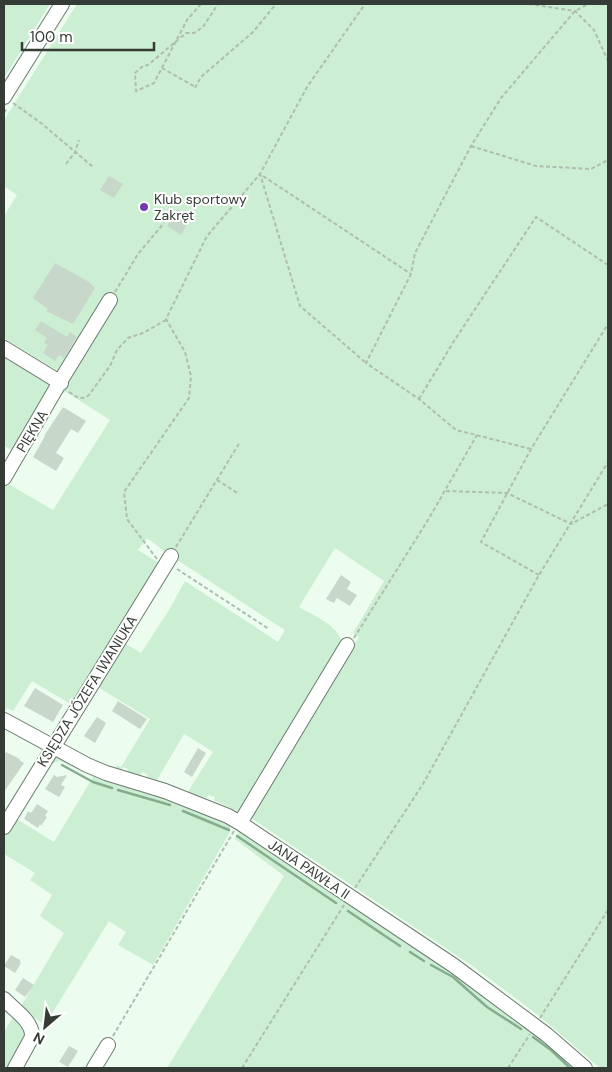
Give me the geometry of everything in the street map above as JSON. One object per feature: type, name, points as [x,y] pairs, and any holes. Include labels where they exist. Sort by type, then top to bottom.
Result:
[{"type":"street","points":[[7,99],[62,4]]},
{"type":"street","name":"PIĘKNA","points":[[4,478],[110,300]]},
{"type":"street","points":[[4,348],[61,383]]},
{"type":"street","name":"KSIĘDZA JÓZEFA IWANIUKA","points":[[4,827],[167,561]]},
{"type":"street","points":[[240,823],[347,645]]},
{"type":"street","name":"JANA PAWŁA II","points":[[4,720],[106,773],[165,791],[228,816],[240,823],[454,965],[535,1026],[585,1068]]},
{"type":"street","points":[[4,999],[30,1024],[33,1032],[15,1068]]},
{"type":"street","points":[[94,1068],[108,1045]]},
{"type":"path","points":[[201,4],[187,20],[177,40],[154,83],[136,91],[135,73],[143,66],[148,65],[177,40],[186,33],[194,32],[202,27],[218,4]]},
{"type":"path","points":[[162,68],[195,88],[201,77],[253,32],[276,4]]},
{"type":"path","points":[[61,383],[62,388],[79,399],[84,398],[93,391],[117,350],[128,338],[142,333],[166,319],[207,236],[260,174],[307,88],[365,4]]},
{"type":"path","points":[[529,4],[575,11],[594,30],[608,61]]},
{"type":"path","points":[[366,363],[411,274],[416,253],[471,146],[501,98],[575,11],[588,4]]},
{"type":"path","points":[[7,99],[93,166]]},
{"type":"path","points":[[66,164],[75,152],[80,140]]},
{"type":"path","points":[[471,146],[536,166],[591,169],[608,160]]},
{"type":"path","points":[[260,174],[411,274]]},
{"type":"path","points":[[260,174],[300,306],[366,363],[419,399],[456,430],[531,448]]},
{"type":"path","points":[[419,399],[454,341],[536,218],[608,265]]},
{"type":"path","points":[[110,300],[138,254],[164,224]]},
{"type":"path","points":[[166,319],[185,352],[191,376],[189,398],[124,492],[127,518],[146,542],[152,554],[167,561],[270,629]]},
{"type":"path","points":[[540,575],[481,542],[531,448],[608,324]]},
{"type":"path","points":[[347,645],[354,639],[445,492],[477,435]]},
{"type":"path","points":[[167,561],[240,442]]},
{"type":"path","points":[[242,1068],[349,896],[423,784],[540,575],[608,462]]},
{"type":"path","points":[[217,480],[239,494]]},
{"type":"path","points":[[445,492],[507,493],[571,524]]},
{"type":"path","points":[[571,524],[608,504]]},
{"type":"path","points":[[108,1045],[240,823]]},
{"type":"path","points":[[508,1068],[608,910]]},
{"type":"green space","points":[[4,4],[50,4],[4,78]]},
{"type":"green space","points":[[77,4],[608,4],[608,1068],[600,1068],[538,1015],[471,965],[248,816],[359,637],[353,633],[384,581],[335,548],[299,607],[332,627],[341,639],[342,646],[241,813],[214,800],[215,797],[208,795],[207,798],[187,793],[213,752],[184,734],[157,780],[147,777],[147,774],[142,772],[141,775],[127,772],[128,769],[123,767],[122,770],[116,768],[117,765],[121,767],[150,719],[96,686],[123,642],[141,653],[185,581],[278,642],[285,630],[171,556],[147,538],[138,550],[159,563],[72,705],[32,681],[13,711],[7,708],[4,711],[4,484],[5,482],[53,510],[110,420],[66,392],[60,394],[67,377],[4,338],[4,216],[17,195],[4,186],[4,120]]},
{"type":"green space","points":[[4,354],[51,384],[52,389],[13,451],[4,446]]},
{"type":"green space","points":[[54,755],[60,755],[115,783],[180,804],[223,821],[230,826],[230,832],[153,965],[118,945],[126,932],[109,921],[45,1025],[20,1008],[64,933],[40,916],[52,895],[30,880],[35,873],[4,854],[4,837],[15,818],[54,842],[93,777],[60,761],[48,765]]},
{"type":"green space","points":[[241,829],[464,977],[579,1068],[167,1068],[284,876],[235,839]]},
{"type":"green space","points":[[14,1015],[27,1033],[11,1068],[4,1068],[4,1032]]},
{"type":"building","points":[[109,176],[123,184],[114,198],[100,190]]},
{"type":"building","points":[[177,209],[191,217],[181,235],[167,226]]},
{"type":"building","points":[[55,263],[89,282],[95,288],[73,324],[46,311],[48,309],[33,298]]},
{"type":"building","points":[[41,321],[67,337],[70,332],[77,337],[64,358],[59,355],[55,361],[43,353],[48,345],[44,343],[47,338],[35,330]]},
{"type":"building","points":[[63,407],[86,421],[78,433],[71,429],[56,453],[64,458],[56,471],[33,457]]},
{"type":"building","points":[[341,575],[351,582],[347,589],[357,595],[350,606],[337,598],[334,603],[326,599]]},
{"type":"building","points":[[35,688],[63,705],[53,722],[24,706]]},
{"type":"building","points":[[118,701],[147,719],[140,729],[112,711]]},
{"type":"building","points":[[97,717],[106,723],[95,743],[84,736]]},
{"type":"building","points":[[198,748],[206,753],[192,777],[184,772]]},
{"type":"building","points":[[6,752],[24,763],[4,792],[4,756]]},
{"type":"building","points":[[54,775],[57,777],[67,775],[61,785],[65,787],[59,797],[45,789]]},
{"type":"building","points":[[37,804],[48,811],[45,816],[47,817],[38,828],[24,819],[28,811],[31,813]]},
{"type":"building","points":[[11,955],[20,960],[21,963],[15,973],[4,966]]},
{"type":"building","points":[[23,978],[34,985],[25,997],[15,990]]},
{"type":"building","points":[[69,1046],[78,1051],[68,1067],[59,1062]]},
{"type":"waterway","points":[[62,765],[93,782],[112,788]]},
{"type":"waterway","points":[[118,790],[170,805]]},
{"type":"waterway","points":[[183,811],[229,830]]},
{"type":"waterway","points":[[237,836],[336,903]]},
{"type":"waterway","points":[[348,911],[400,946]]},
{"type":"waterway","points":[[410,952],[424,961]]},
{"type":"waterway","points":[[431,965],[453,977],[487,1007],[521,1029]]},
{"type":"waterway","points":[[533,1037],[551,1050],[570,1068]]},
{"type":"place","name":"Klub sportowy Zakręt","points":[[144,207]]}]
